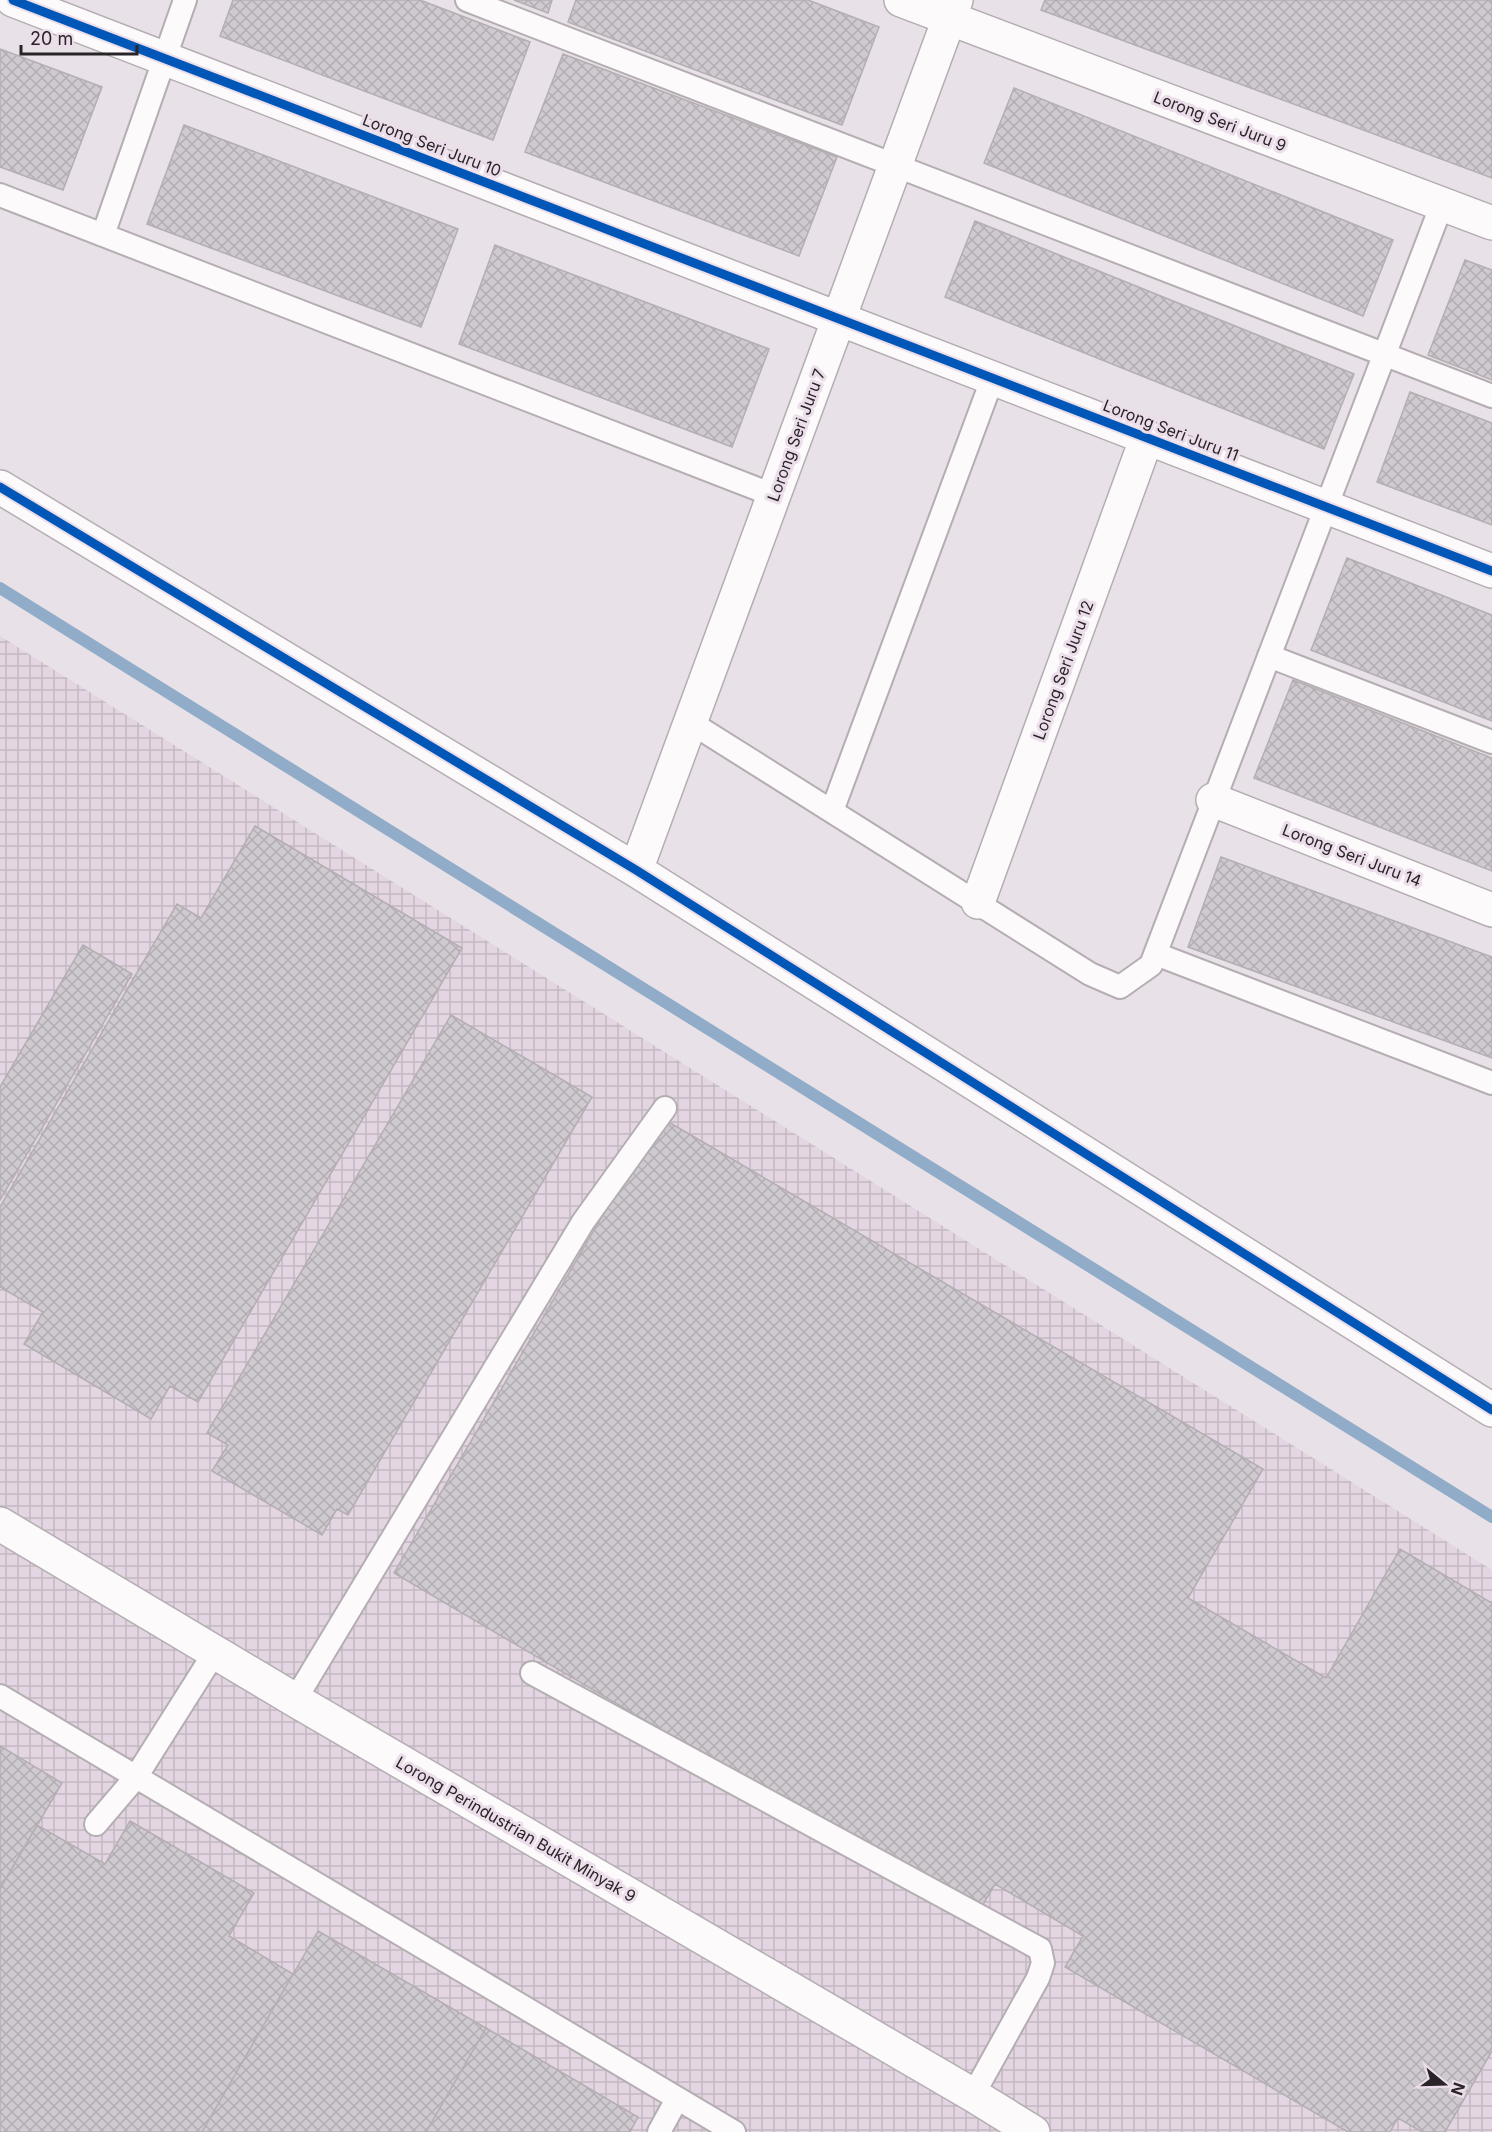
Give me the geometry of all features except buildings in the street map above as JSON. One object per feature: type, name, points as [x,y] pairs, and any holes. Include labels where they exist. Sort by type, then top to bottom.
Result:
[{"type":"street","name":"Lorong Seri Juru 10","points":[[13,0],[839,317]]},
{"type":"street","name":"Lorong Seri Juru 9","points":[[901,0],[952,10],[1492,223]]},
{"type":"street","name":"Lorong Seri Juru 7","points":[[636,870],[952,10]]},
{"type":"street","name":"Lorong Seri Juru 11","points":[[839,317],[1492,571]]},
{"type":"street","name":"Lorong Seri Juru 12","points":[[978,902],[1147,437]]},
{"type":"street","points":[[0,487],[636,870],[1492,1410]]},
{"type":"street","name":"Lorong Seri Juru 14","points":[[1213,801],[1492,910]]},
{"type":"street","name":"Lorong Perindustrian Bukit Minyak 9","points":[[0,1524],[295,1700],[1033,2132]]},
{"type":"lane","points":[[103,235],[185,0]]},
{"type":"lane","points":[[466,0],[1492,396]]},
{"type":"lane","points":[[0,195],[774,495]]},
{"type":"lane","points":[[690,722],[1089,974],[1120,987],[1151,965],[1156,954],[1442,204]]},
{"type":"lane","points":[[832,811],[993,377]]},
{"type":"lane","points":[[1269,656],[1492,742]]},
{"type":"lane","points":[[1156,954],[1492,1083]]},
{"type":"lane","points":[[295,1700],[583,1222],[665,1108]]},
{"type":"lane","points":[[96,1824],[136,1777],[215,1652]]},
{"type":"lane","points":[[532,1673],[1040,1949],[1043,1963],[1038,1978],[973,2095]]},
{"type":"lane","points":[[0,1696],[734,2132]]},
{"type":"lane","points":[[659,2132],[678,2100]]},
{"type":"shaded area","points":[[0,636],[1492,1570],[1492,2132],[0,2132]]},
{"type":"waterway","points":[[0,588],[1492,1517]]},
{"type":"cycle path","points":[[13,0],[1492,571]]},
{"type":"cycle path","points":[[0,487],[636,870],[1492,1410]]}]
